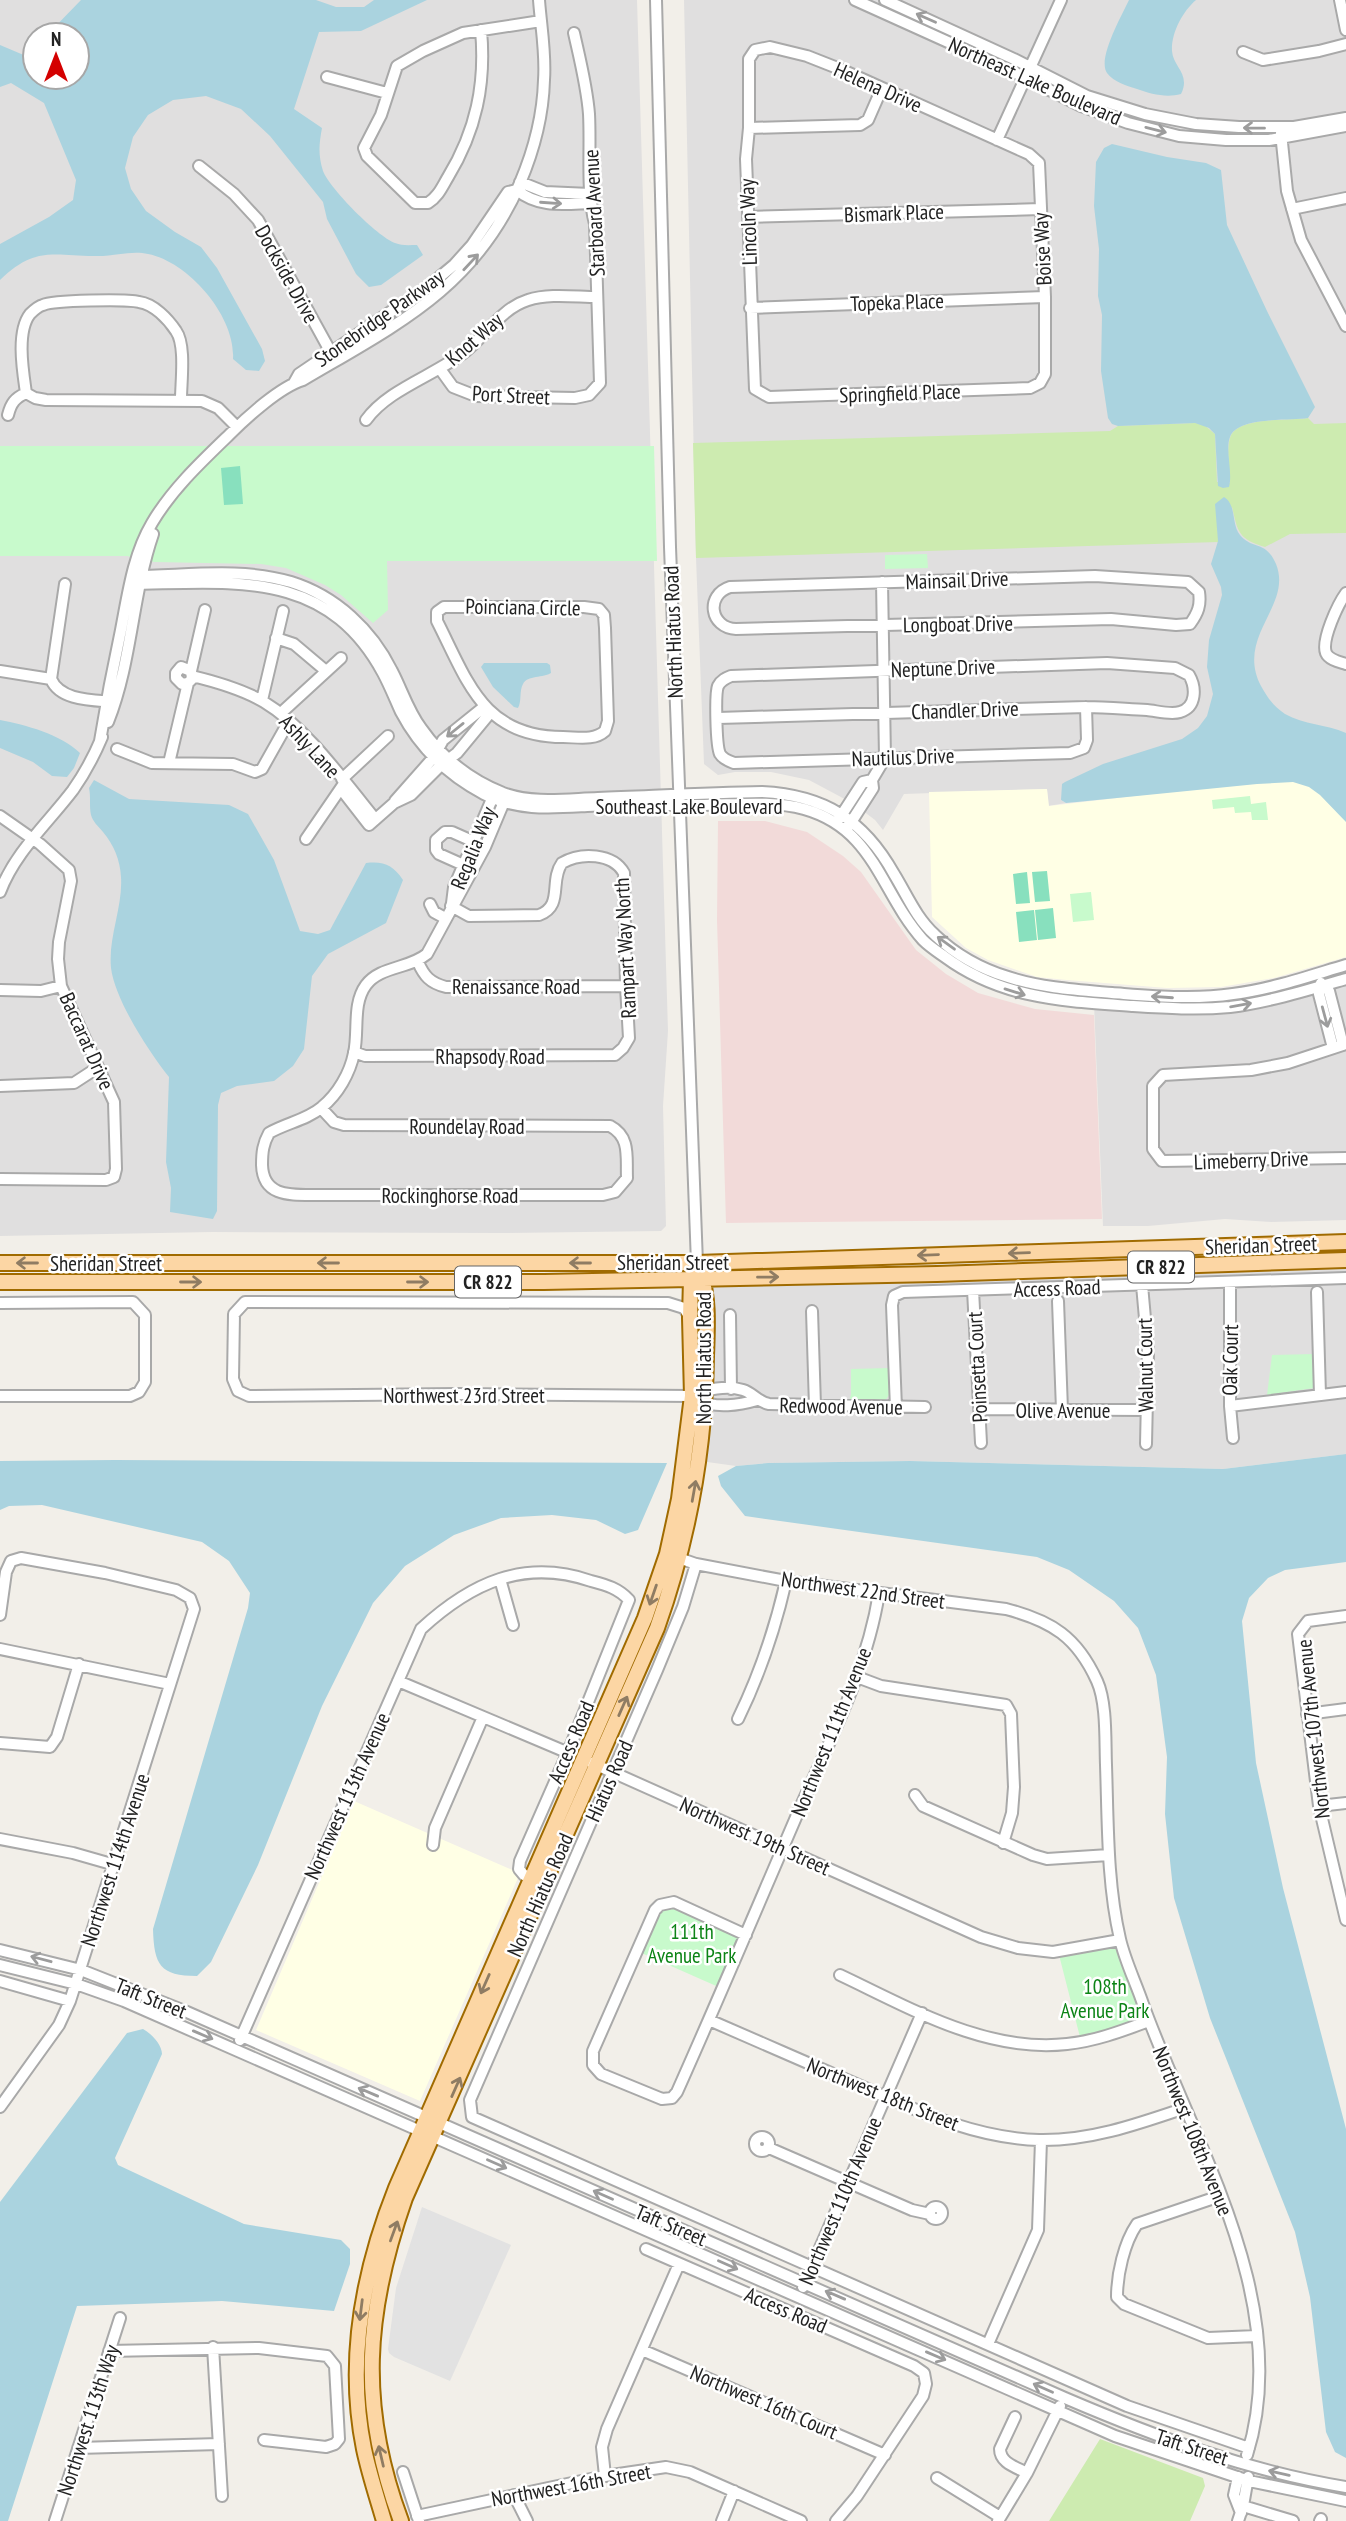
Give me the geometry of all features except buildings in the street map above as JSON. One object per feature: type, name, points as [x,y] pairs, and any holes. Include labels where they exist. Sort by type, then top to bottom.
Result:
[{"type":"main road","name":"Sheridan Street","points":[[0,1263],[697,1263],[1346,1242]]},
{"type":"main road","points":[[1315,1243],[1316,1261]]},
{"type":"main road","points":[[974,1254],[975,1273]]},
{"type":"main road","name":"Sheridan Street","points":[[0,1282],[544,1282],[975,1273],[1346,1260]]},
{"type":"main road","name":"North Hiatus Road","points":[[673,1556],[692,1396],[690,1318],[697,1263]]},
{"type":"main road","name":"North Hiatus Road","points":[[471,2035],[532,1879],[657,1628],[701,1453],[706,1397],[707,1320],[697,1279]]},
{"type":"main road","name":"North Hiatus Road","points":[[384,2521],[364,2448],[365,2382],[378,2290],[389,2244],[431,2127],[590,1762]]},
{"type":"main road","name":"North Hiatus Road","points":[[365,2382],[387,2484],[401,2521]]},
{"type":"street","name":"Stonebridge Parkway","points":[[0,892],[6,876],[91,762],[100,741],[136,580],[162,509],[183,482],[237,427],[294,383],[299,374],[333,357],[454,265],[487,225],[509,192],[519,186],[534,150],[540,124],[544,82],[538,0]]},
{"type":"street","name":"North Hiatus Road","points":[[656,0],[679,800],[697,1263]]},
{"type":"street","name":"Northeast Lake Boulevard","points":[[855,0],[1027,72]]},
{"type":"street","name":"Northeast Lake Boulevard","points":[[885,0],[1027,72],[1081,106],[1128,123],[1179,136],[1226,140],[1346,126]]},
{"type":"street","points":[[997,140],[1060,0]]},
{"type":"street","points":[[1340,0],[1346,30]]},
{"type":"street","points":[[481,30],[483,79],[475,119],[460,157],[433,200],[422,204],[410,200],[367,156],[364,148],[381,115],[397,66],[453,37],[481,30],[541,21]]},
{"type":"street","name":"Starboard Avenue","points":[[574,33],[589,111],[590,199],[595,224],[600,377],[598,387],[592,393]]},
{"type":"street","points":[[1243,52],[1263,60],[1346,44]]},
{"type":"street","name":"Helena Drive","points":[[755,50],[770,47],[807,56],[997,140]]},
{"type":"street","name":"Lincoln Way","points":[[755,50],[749,59],[746,159],[753,383],[760,394]]},
{"type":"street","points":[[327,78],[387,93]]},
{"type":"street","points":[[749,128],[860,125],[868,120],[882,88]]},
{"type":"street","name":"Northeast Lake Boulevard","points":[[1281,133],[1346,118]]},
{"type":"street","points":[[1281,133],[1284,168],[1301,240],[1346,326]]},
{"type":"street","name":"Boise Way","points":[[997,140],[1029,154],[1039,163],[1045,297],[1045,374],[1040,383]]},
{"type":"street","name":"Dockside Drive","points":[[199,166],[234,194],[258,220],[333,357]]},
{"type":"street","points":[[519,186],[538,202],[551,204],[590,199]]},
{"type":"street","points":[[1292,209],[1346,198]]},
{"type":"street","name":"Bismark Place","points":[[748,217],[1041,209]]},
{"type":"street","name":"Knot Way","points":[[366,420],[377,405],[468,350],[510,308],[529,299],[597,297]]},
{"type":"street","name":"Topeka Place","points":[[750,308],[1045,297]]},
{"type":"street","points":[[26,393],[21,357],[24,328],[30,314],[42,305],[56,302],[139,302],[153,307],[161,314],[180,338],[181,399]]},
{"type":"street","name":"Port Street","points":[[440,369],[453,387],[475,396],[575,398],[592,393]]},
{"type":"street","name":"Springfield Place","points":[[760,394],[769,397],[1030,388],[1040,383]]},
{"type":"street","points":[[26,393],[46,400],[202,401],[218,408],[237,427]]},
{"type":"street","points":[[8,415],[10,405],[17,397],[26,393]]},
{"type":"street","name":"Mainsail Drive","points":[[713,610],[717,594],[730,587],[1095,576],[1188,582],[1199,592],[1200,603]]},
{"type":"street","name":"Southeast Lake Boulevard","points":[[136,580],[262,585],[289,591],[322,606],[335,614],[362,641],[384,674],[412,731],[464,782],[500,796],[550,800],[679,800],[784,793],[805,798],[875,842],[913,909],[934,935],[969,961],[1006,977],[1056,988],[1183,998],[1268,989],[1346,965]]},
{"type":"street","points":[[844,822],[873,788],[872,780],[885,758],[882,582]]},
{"type":"street","points":[[65,584],[51,679],[55,688],[64,694],[111,701]]},
{"type":"street","points":[[1346,593],[1334,615],[1326,643],[1326,652],[1330,658],[1346,664]]},
{"type":"street","name":"Longboat Drive","points":[[713,610],[726,629],[1111,619],[1176,625],[1191,624],[1200,603]]},
{"type":"street","name":"Poinciana Circle","points":[[444,607],[584,607],[598,609],[604,615],[608,721],[605,731],[591,737],[537,736],[512,727],[487,710],[469,684],[434,610],[444,607]]},
{"type":"street","points":[[169,763],[205,610]]},
{"type":"street","points":[[262,701],[283,611]]},
{"type":"street","points":[[276,638],[294,644],[326,671]]},
{"type":"street","points":[[117,749],[152,763],[233,764],[259,771],[285,717],[341,658]]},
{"type":"street","name":"Neptune Drive","points":[[718,718],[717,689],[724,678],[732,676],[1107,663],[1175,668],[1189,675],[1194,687]]},
{"type":"street","points":[[0,671],[51,679]]},
{"type":"street","name":"Ashly Lane","points":[[191,677],[227,686],[262,701],[285,717],[372,822],[394,803],[411,795],[440,758]]},
{"type":"street","name":"Chandler Drive","points":[[718,718],[1086,707],[1176,713],[1188,707],[1192,701],[1194,687]]},
{"type":"street","name":"Nautilus Drive","points":[[718,718],[719,752],[724,759],[734,763],[1070,752],[1084,748],[1087,740],[1086,707]]},
{"type":"street","points":[[487,710],[457,754],[440,758],[443,740],[487,710]]},
{"type":"street","points":[[306,839],[342,783],[388,736]]},
{"type":"street","name":"Regalia Way","points":[[468,867],[473,841],[500,796]]},
{"type":"street","name":"Regalia Way","points":[[418,962],[427,954],[451,906],[454,887],[485,847],[500,796]]},
{"type":"street","points":[[0,816],[32,839]]},
{"type":"street","name":"Southeast Lake Boulevard","points":[[844,822],[867,850],[903,915],[926,943],[964,971],[1024,995],[1195,1009],[1260,1001],[1346,979]]},
{"type":"street","points":[[468,867],[439,854],[436,840],[445,832],[452,832],[485,847]]},
{"type":"street","name":"Baccarat Drive","points":[[0,1179],[106,1180],[114,1177],[116,1168],[114,1102],[61,986],[59,942],[71,876],[64,865],[32,839]]},
{"type":"street","name":"Rampart Way North","points":[[451,906],[469,916],[544,914],[553,906],[556,874],[562,863],[579,857],[605,857],[616,862],[624,873],[629,1038],[624,1048]]},
{"type":"street","points":[[430,904],[434,912],[445,918]]},
{"type":"street","points":[[321,1108],[340,1088],[354,1052],[359,1000],[365,986],[376,974],[418,962]]},
{"type":"street","name":"Renaissance Road","points":[[418,962],[424,975],[433,984],[446,987],[626,986]]},
{"type":"street","points":[[1319,973],[1322,985],[1329,991],[1341,1046]]},
{"type":"street","points":[[0,990],[41,991],[61,986]]},
{"type":"street","name":"Limeberry Drive","points":[[1341,1046],[1288,1063],[1251,1070],[1169,1074],[1158,1078],[1153,1086],[1153,1149],[1158,1158],[1169,1163],[1346,1158]]},
{"type":"street","name":"Rhapsody Road","points":[[354,1052],[365,1056],[615,1055],[624,1048]]},
{"type":"street","points":[[0,1086],[74,1083],[97,1069]]},
{"type":"street","name":"Roundelay Road","points":[[321,1108],[334,1122],[344,1125],[610,1126],[619,1131],[625,1139],[627,1178],[622,1185]]},
{"type":"street","name":"Rockinghorse Road","points":[[321,1108],[277,1128],[269,1133],[264,1142],[262,1172],[267,1185],[275,1191],[285,1195],[603,1195],[615,1192],[622,1185]]},
{"type":"street","name":"Access Road","points":[[896,1408],[892,1305],[894,1296],[903,1292],[1346,1278]]},
{"type":"street","name":"Oak Court","points":[[1230,1282],[1230,1406],[1233,1438]]},
{"type":"street","name":"Walnut Court","points":[[1142,1285],[1148,1352],[1146,1444]]},
{"type":"street","name":"Poinsetta Court","points":[[973,1290],[981,1443]]},
{"type":"street","points":[[1317,1292],[1320,1395]]},
{"type":"street","points":[[1058,1301],[1062,1410]]},
{"type":"street","name":"Sheridan Street","points":[[0,1303],[133,1302],[145,1315],[145,1382],[139,1392],[130,1396],[0,1396]]},
{"type":"street","name":"Sheridan Street","points":[[238,1391],[233,1379],[234,1314],[245,1302],[667,1303],[684,1308],[690,1318]]},
{"type":"street","points":[[812,1311],[815,1406]]},
{"type":"street","points":[[730,1315],[731,1389]]},
{"type":"street","name":"Redwood Avenue","points":[[706,1397],[731,1389],[745,1390],[757,1400],[769,1404],[925,1407]]},
{"type":"street","name":"Northwest 23rd Street","points":[[238,1391],[249,1396],[692,1396]]},
{"type":"street","points":[[1230,1406],[1346,1392]]},
{"type":"street","name":"Redwood Avenue","points":[[692,1396],[742,1405],[757,1400]]},
{"type":"street","name":"Olive Avenue","points":[[980,1409],[1146,1410]]},
{"type":"street","name":"Northwest 22nd Street","points":[[673,1556],[696,1564],[786,1581],[1006,1609],[1035,1616],[1059,1629]]},
{"type":"street","name":"Northwest 114th Avenue","points":[[0,1615],[6,1572],[11,1561],[21,1558],[105,1573],[176,1590],[190,1598],[194,1609],[70,2001],[58,2025],[0,2107]]},
{"type":"street","name":"Hiatus Road","points":[[470,2112],[470,2100],[683,1608],[696,1564]]},
{"type":"street","name":"Access Road","points":[[500,1579],[516,1574],[546,1571],[571,1574],[620,1590],[629,1600],[568,1752],[520,1861],[519,1869],[532,1879]]},
{"type":"street","points":[[500,1579],[513,1625]]},
{"type":"street","name":"Northwest 113th Avenue","points":[[236,2049],[421,1629],[445,1607],[477,1587],[500,1579]]},
{"type":"street","points":[[738,1719],[755,1684],[776,1624],[786,1581]]},
{"type":"street","name":"Northwest 111th Avenue","points":[[746,1935],[674,1902],[660,1905],[655,1910],[593,2051],[593,2065],[601,2074],[662,2099],[672,2098],[709,2020],[746,1935],[857,1676],[874,1622],[878,1593]]},
{"type":"street","name":"Northwest 107th Avenue","points":[[1346,1616],[1308,1621],[1298,1634],[1319,1806],[1343,1898],[1346,1920]]},
{"type":"street","name":"Northwest 108th Avenue","points":[[1059,1629],[1081,1652],[1099,1684],[1105,1721],[1109,1855],[1120,1940],[1149,2021],[1242,2256],[1261,2362],[1261,2386],[1255,2425],[1244,2464]]},
{"type":"street","points":[[0,1649],[170,1684]]},
{"type":"street","points":[[0,1743],[50,1747],[57,1737],[79,1664]]},
{"type":"street","points":[[857,1676],[881,1686],[1006,1705],[1012,1714],[1014,1787],[1012,1813],[1003,1843]]},
{"type":"street","name":"Northwest 19th Street","points":[[398,1681],[568,1752],[981,1937],[1018,1948],[1053,1952],[1120,1940]]},
{"type":"street","points":[[1307,1714],[1346,1709]]},
{"type":"street","points":[[433,1845],[435,1828],[483,1717]]},
{"type":"street","points":[[915,1796],[923,1806],[1033,1855],[1047,1859],[1109,1855]]},
{"type":"street","points":[[1319,1806],[1346,1803]]},
{"type":"street","points":[[0,1839],[73,1853],[114,1865]]},
{"type":"street","name":"Taft Street","points":[[0,1951],[81,1970],[242,2036],[298,2061],[544,2185],[1115,2436],[1243,2479],[1346,2501]]},
{"type":"street","name":"Taft Street","points":[[0,1965],[76,1984],[124,2001],[292,2074],[551,2172],[1065,2398],[1177,2444],[1276,2473],[1346,2487]]},
{"type":"street","points":[[840,1975],[973,2034],[1015,2043],[1065,2044],[1109,2036],[1149,2021]]},
{"type":"street","points":[[0,1982],[70,2001]]},
{"type":"street","name":"Northwest 110th Avenue","points":[[793,2313],[847,2182],[922,2013]]},
{"type":"street","name":"Northwest 18th Street","points":[[709,2020],[946,2123],[995,2136],[1041,2140],[1091,2136],[1140,2124],[1185,2108]]},
{"type":"street","points":[[292,2074],[298,2061]]},
{"type":"street","name":"Taft Street","points":[[470,2112],[475,2120],[1163,2420],[1249,2448]]},
{"type":"street","points":[[988,2344],[1038,2230],[1041,2140]]},
{"type":"street","points":[[769,2148],[912,2210],[929,2214]]},
{"type":"street","points":[[544,2185],[551,2172]]},
{"type":"street","points":[[1220,2196],[1137,2224],[1129,2235],[1118,2297],[1124,2304],[1208,2338],[1257,2336]]},
{"type":"street","points":[[622,2219],[628,2206]]},
{"type":"street","name":"Access Road","points":[[646,2249],[914,2366],[924,2373],[926,2384],[923,2396],[885,2455]]},
{"type":"street","points":[[605,2476],[602,2447],[607,2429],[679,2264]]},
{"type":"street","name":"Northwest 113th Way","points":[[55,2521],[120,2318]]},
{"type":"street","points":[[213,2347],[222,2496]]},
{"type":"street","points":[[109,2351],[259,2348],[327,2356],[335,2366],[338,2385],[340,2430],[335,2444],[326,2447],[264,2441]]},
{"type":"street","name":"Northwest 16th Court","points":[[642,2350],[885,2455]]},
{"type":"street","points":[[338,2385],[365,2382]]},
{"type":"street","points":[[937,2478],[999,2519],[1027,2473],[1065,2398]]},
{"type":"street","points":[[1015,2417],[1000,2449],[1000,2455],[1004,2461],[1027,2473]]},
{"type":"street","points":[[78,2448],[219,2444]]},
{"type":"street","points":[[836,2521],[885,2455]]},
{"type":"street","points":[[1244,2464],[1241,2514],[1293,2521]]},
{"type":"street","name":"Northwest 16th Street","points":[[418,2518],[605,2476],[666,2468],[690,2472],[801,2521]]},
{"type":"street","points":[[403,2472],[418,2518]]},
{"type":"street","points":[[722,2521],[734,2490]]},
{"type":"street","points":[[514,2495],[527,2521]]},
{"type":"shaded area","points":[[0,0],[637,0],[668,1031],[663,1106],[666,1226],[661,1231],[212,1232],[0,1236]]},
{"type":"shaded area","points":[[684,0],[1346,0],[1346,797],[1243,743],[1061,800],[1066,803],[1048,806],[1047,789],[904,794],[883,830],[875,820],[854,804],[809,780],[771,772],[718,775],[704,764],[696,558]]},
{"type":"shaded area","points":[[1301,781],[1324,794],[1346,814],[1346,957],[1274,978],[1221,987],[1167,988],[1067,980],[1037,977],[988,960],[966,948],[932,917],[929,792],[1047,789],[1049,806],[1253,782]]},
{"type":"shaded area","points":[[718,821],[765,821],[807,832],[843,856],[861,872],[916,950],[946,974],[978,993],[1035,1009],[1094,1015],[1102,1219],[726,1223],[717,920]]},
{"type":"shaded area","points":[[1346,979],[1346,1220],[1271,1222],[1225,1219],[1148,1226],[1103,1226],[1094,1003],[1212,1008]]},
{"type":"shaded area","points":[[1346,1260],[1346,1454],[1223,1469],[910,1461],[736,1466],[700,1461],[702,1279]]},
{"type":"shaded area","points":[[354,1801],[517,1872],[518,1878],[420,2101],[256,2030]]},
{"type":"shaded area","points":[[422,2207],[511,2245],[450,2381],[394,2357],[388,2349],[396,2288]]},
{"type":"green space","points":[[1308,418],[1314,424],[1346,423],[1346,533],[1290,534],[1265,547],[1244,537],[1236,523],[1232,507],[1218,533],[1218,542],[696,558],[693,443],[1110,431],[1118,426],[1195,423],[1203,424],[1215,434],[1217,482],[1230,483],[1228,449],[1234,431],[1252,423]]},
{"type":"green space","points":[[0,446],[654,446],[657,561],[387,561],[388,610],[373,623],[341,595],[286,568],[261,564],[154,562],[127,556],[0,556]]},
{"type":"green space","points":[[240,466],[243,504],[224,505],[221,468]]},
{"type":"green space","points":[[927,554],[928,568],[885,569],[885,555]]},
{"type":"green space","points":[[1250,796],[1251,804],[1266,802],[1268,820],[1252,820],[1251,812],[1235,813],[1234,807],[1213,809],[1212,800]]},
{"type":"green space","points":[[1047,871],[1050,901],[1035,902],[1032,872]]},
{"type":"green space","points":[[1027,872],[1030,903],[1016,904],[1013,874]]},
{"type":"green space","points":[[1091,892],[1094,920],[1073,922],[1070,894]]},
{"type":"green space","points":[[1053,908],[1056,938],[1038,940],[1035,910]]},
{"type":"green space","points":[[1034,910],[1037,940],[1019,942],[1016,912]]},
{"type":"green space","points":[[1315,1354],[1314,1388],[1267,1395],[1272,1355]]},
{"type":"green space","points":[[889,1368],[890,1391],[884,1401],[849,1402],[851,1369]]},
{"type":"green space","name":"111th Avenue Park","points":[[674,1902],[746,1935],[723,1989],[637,1951],[655,1910]]},
{"type":"green space","name":"108th Avenue Park","points":[[1120,1940],[1149,2021],[1081,2041],[1058,1951]]},
{"type":"green space","points":[[1100,2439],[1203,2478],[1205,2486],[1190,2521],[1049,2521]]},
{"type":"water","points":[[81,0],[316,0],[336,7],[364,7],[374,0],[427,0],[361,31],[319,32],[294,109],[322,128],[320,160],[323,171],[344,200],[387,239],[400,245],[417,245],[423,255],[381,285],[369,287],[356,274],[327,219],[323,202],[270,136],[241,109],[206,96],[173,100],[148,115],[133,137],[125,168],[131,189],[146,211],[201,247],[217,268],[262,349],[265,361],[259,371],[246,370],[233,359],[227,326],[218,309],[194,280],[164,259],[141,253],[101,256],[44,255],[23,262],[0,280],[0,244],[49,217],[73,200],[76,180],[44,103],[24,91],[91,91],[91,21],[61,21]]},
{"type":"water","points":[[1129,0],[1196,0],[1179,23],[1172,44],[1173,57],[1184,81],[1181,94],[1148,92],[1121,83],[1107,73],[1105,58],[1108,48]]},
{"type":"water","points":[[0,45],[21,54],[21,89],[11,83],[0,87]]},
{"type":"water","points":[[1112,144],[1206,163],[1221,170],[1227,225],[1315,407],[1308,418],[1265,421],[1235,430],[1229,442],[1229,487],[1218,486],[1215,434],[1209,428],[1195,423],[1118,426],[1112,424],[1108,418],[1101,371],[1102,315],[1098,296],[1099,249],[1094,206],[1096,162],[1104,148]]},
{"type":"water","points":[[1224,497],[1231,505],[1237,531],[1245,540],[1268,551],[1276,564],[1279,579],[1277,594],[1255,652],[1255,668],[1261,686],[1271,702],[1285,714],[1346,733],[1346,822],[1320,795],[1309,787],[1293,782],[1066,803],[1061,800],[1062,784],[1065,782],[1103,764],[1182,739],[1198,728],[1207,716],[1213,694],[1207,667],[1209,640],[1222,595],[1211,564],[1218,541],[1215,504]]},
{"type":"water","points":[[484,663],[547,663],[551,673],[525,681],[518,708],[493,687],[481,667]]},
{"type":"water","points":[[0,720],[42,731],[72,746],[80,753],[74,768],[67,777],[52,776],[33,762],[0,748]]},
{"type":"water","points":[[94,780],[129,799],[229,805],[248,814],[274,860],[300,931],[318,934],[330,930],[366,863],[388,865],[403,880],[386,923],[328,954],[312,976],[304,1049],[293,1066],[274,1081],[237,1086],[221,1093],[218,1105],[217,1211],[213,1219],[170,1212],[171,1188],[166,1162],[169,1077],[134,1025],[114,981],[111,956],[120,900],[120,871],[113,847],[91,815],[89,788]]},
{"type":"water","points":[[1346,1454],[1346,1562],[1285,1570],[1268,1578],[1249,1598],[1242,1621],[1256,1763],[1283,1888],[1346,2129],[1346,2458],[1335,2452],[1326,2432],[1310,2297],[1295,2232],[1210,2018],[1174,1898],[1165,1814],[1167,1757],[1156,1675],[1138,1628],[1114,1601],[1069,1570],[1037,1557],[745,1516],[721,1486],[718,1476],[736,1466],[768,1463],[910,1461],[1223,1469]]},
{"type":"water","points":[[0,1461],[667,1463],[638,1530],[625,1534],[596,1520],[552,1515],[501,1518],[454,1535],[405,1566],[373,1603],[322,1706],[258,1865],[211,1962],[197,1976],[175,1974],[162,1966],[155,1952],[153,1929],[248,1608],[250,1593],[229,1561],[202,1542],[42,1505],[9,1506],[0,1510]]},
{"type":"water","points":[[143,2029],[156,2040],[162,2054],[115,2158],[118,2165],[244,2224],[341,2240],[350,2249],[350,2264],[334,2311],[222,2301],[77,2306],[8,2521],[0,2521],[0,2202],[127,2033]]}]
